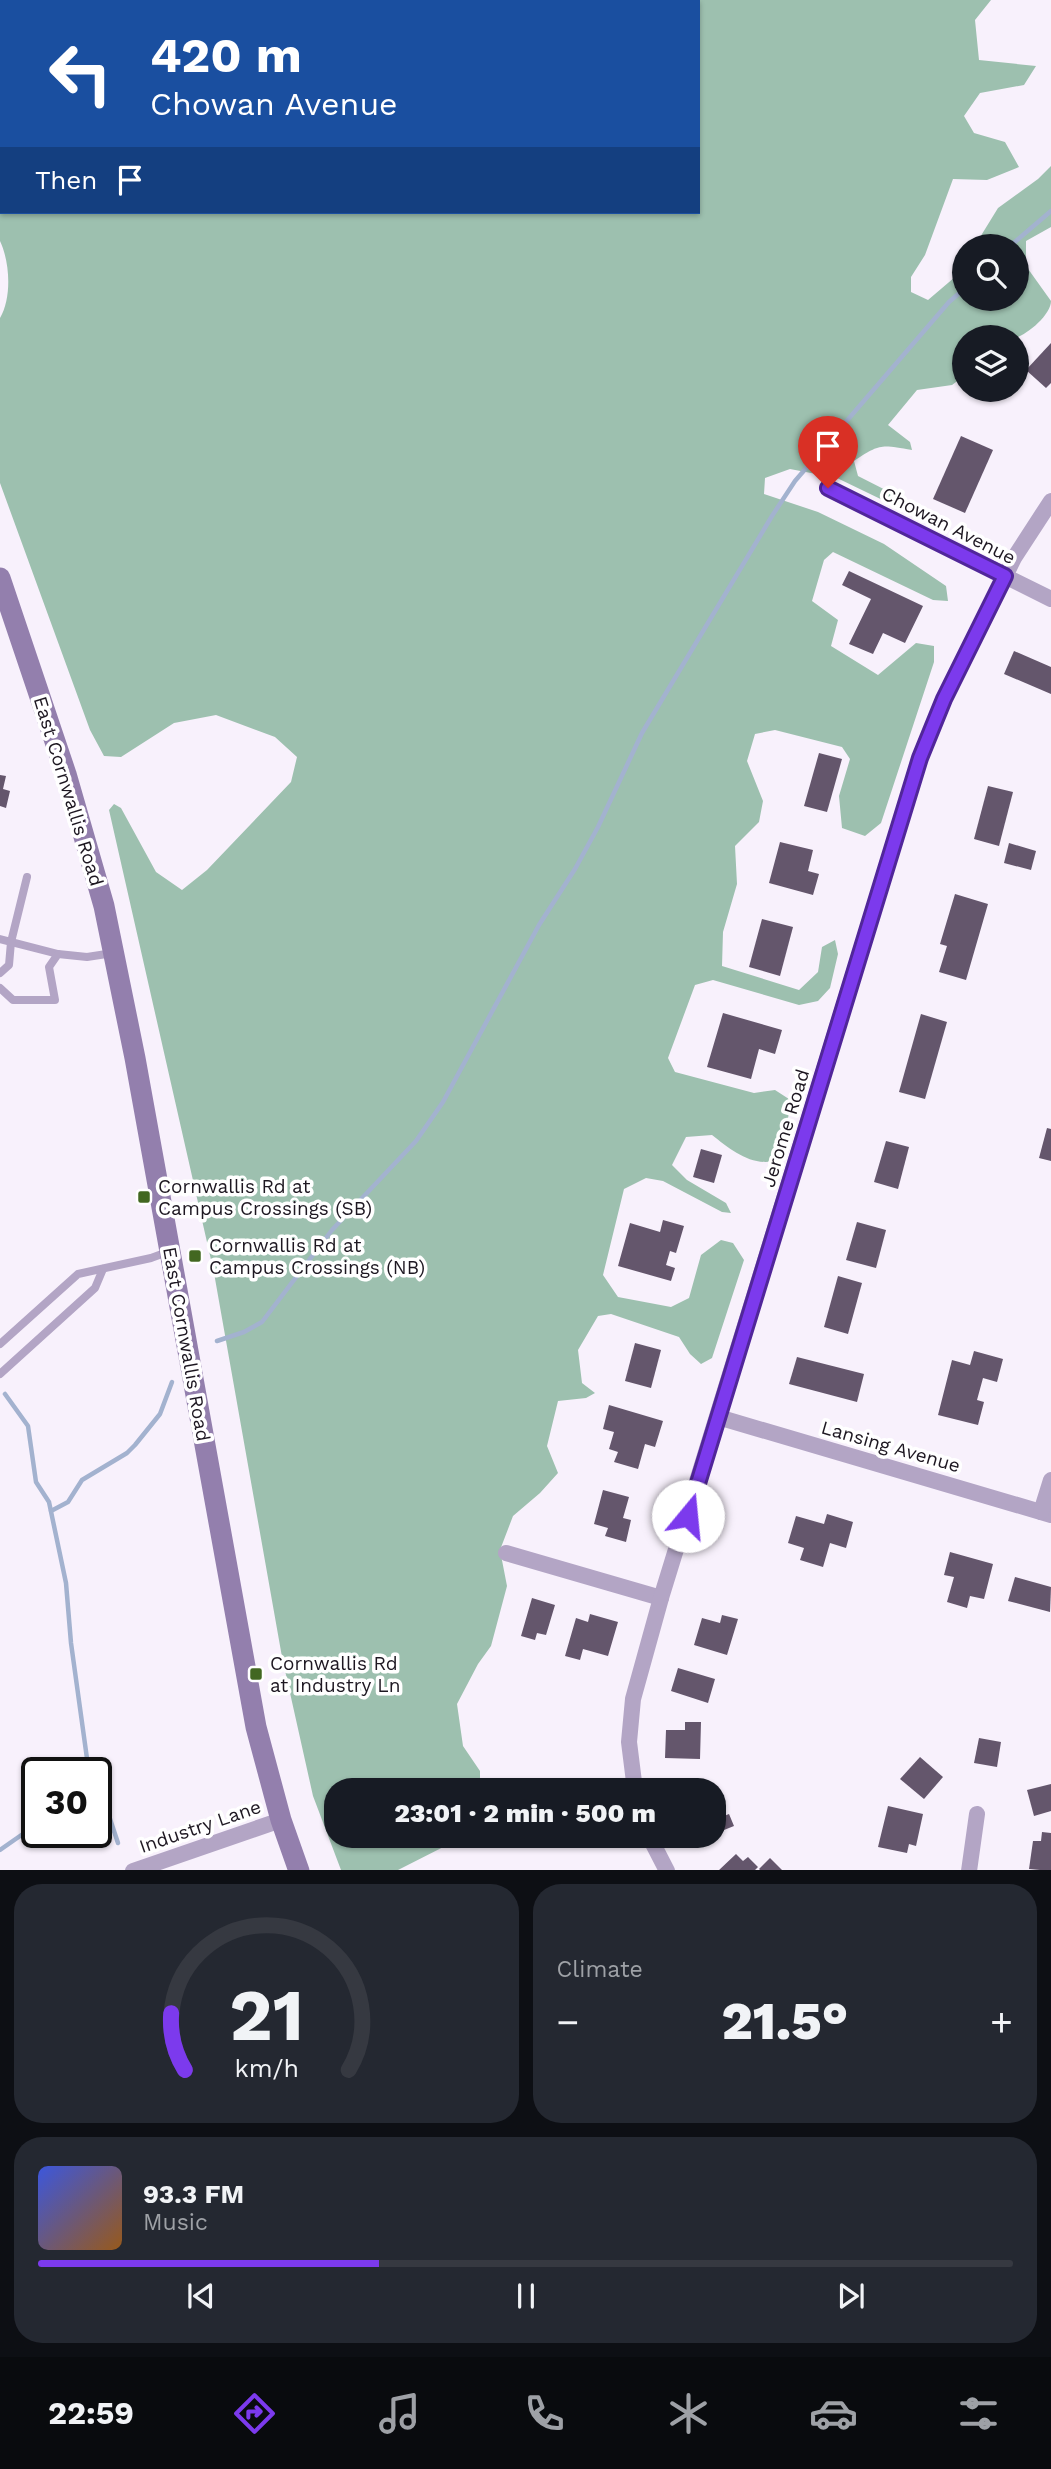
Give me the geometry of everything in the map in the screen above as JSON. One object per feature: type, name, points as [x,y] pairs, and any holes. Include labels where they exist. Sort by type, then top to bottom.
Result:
[{"type":"street","name":"Chowan Avenue","points":[[828,488],[1051,599]]},
{"type":"street","name":"Jerome Road","points":[[634,1778],[629,1742],[633,1699],[661,1598],[920,758],[944,699],[1005,576],[1035,522],[1051,501]]},
{"type":"street","name":"East Cornwallis Road","points":[[0,578],[66,774],[104,906],[256,1727],[281,1821],[299,1870]]},
{"type":"street","name":"Lansing Avenue","points":[[718,1417],[1046,1513]]},
{"type":"street","points":[[1046,1513],[1051,1480]]},
{"type":"street","points":[[506,1553],[661,1598]]},
{"type":"street","points":[[970,1870],[977,1814]]},
{"type":"street","name":"Industry Lane","points":[[136,1870],[281,1821]]},
{"type":"street","points":[[655,1848],[666,1870]]},
{"type":"lane","points":[[0,973],[9,965],[11,942],[27,877]]},
{"type":"lane","points":[[0,939],[58,954],[87,957],[113,953]]},
{"type":"lane","points":[[0,988],[13,1000],[55,1000],[49,967],[58,954]]},
{"type":"lane","points":[[0,1344],[78,1274],[170,1251]]},
{"type":"lane","points":[[0,1374],[94,1288],[103,1269]]},
{"type":"green space","points":[[700,0],[991,0],[975,20],[979,60],[1036,66],[1024,85],[980,93],[964,116],[974,133],[1005,142],[1019,167],[987,180],[953,179],[925,255],[911,277],[911,292],[928,300],[952,280],[952,311],[1029,311],[1029,270],[1051,301],[1050,307],[1029,330],[1029,325],[952,325],[952,385],[917,390],[888,425],[910,442],[912,450],[881,447],[854,461],[858,476],[923,509],[927,515],[924,520],[837,478],[790,469],[765,478],[764,494],[818,512],[884,544],[946,586],[948,601],[933,600],[833,552],[824,560],[812,601],[838,620],[831,646],[878,675],[916,643],[934,646],[934,662],[881,823],[865,836],[842,828],[839,796],[850,759],[842,747],[775,730],[755,734],[747,761],[763,801],[759,822],[735,846],[737,884],[723,932],[722,966],[799,990],[818,972],[822,947],[835,940],[838,954],[830,988],[818,1001],[799,1005],[713,980],[695,985],[668,1058],[675,1072],[754,1093],[775,1090],[792,1101],[778,1160],[751,1160],[712,1135],[686,1137],[672,1165],[687,1180],[726,1203],[731,1213],[722,1212],[663,1181],[646,1178],[624,1189],[603,1275],[618,1297],[671,1307],[689,1298],[701,1255],[721,1240],[733,1243],[744,1260],[712,1358],[701,1364],[690,1354],[679,1337],[611,1314],[598,1316],[578,1350],[582,1383],[595,1393],[586,1398],[558,1401],[547,1446],[558,1473],[513,1516],[500,1550],[507,1586],[491,1646],[478,1664],[457,1704],[463,1746],[480,1771],[480,1778],[324,1778],[324,1825],[313,1796],[282,1657],[214,1273],[109,810],[114,804],[121,808],[156,872],[182,890],[207,870],[291,782],[297,757],[275,737],[216,715],[174,723],[121,757],[104,756],[90,730],[0,483],[0,318],[4,310],[8,280],[6,259],[0,241],[0,214],[700,214]]},
{"type":"green space","points":[[1051,166],[1051,227],[1029,239],[1029,234],[982,234],[998,208],[1038,179]]},
{"type":"green space","points":[[333,1848],[441,1848],[398,1870],[341,1870]]},
{"type":"building","points":[[1051,343],[1051,383],[1046,388],[1029,373],[1029,367]]},
{"type":"building","points":[[961,436],[993,450],[965,513],[933,499]]},
{"type":"building","points":[[849,571],[923,606],[905,643],[883,633],[873,654],[849,644],[871,599],[842,585]]},
{"type":"building","points":[[1014,651],[1051,667],[1051,694],[1004,674]]},
{"type":"building","points":[[819,753],[842,759],[827,812],[804,806]]},
{"type":"building","points":[[0,775],[6,776],[3,789],[10,791],[6,808],[0,806]]},
{"type":"building","points":[[988,786],[1013,792],[999,846],[974,839]]},
{"type":"building","points":[[780,842],[813,850],[808,871],[819,874],[813,895],[769,883]]},
{"type":"building","points":[[1009,843],[1036,851],[1031,870],[1004,863]]},
{"type":"building","points":[[955,894],[988,904],[966,980],[939,972],[947,946],[940,944]]},
{"type":"building","points":[[762,919],[793,927],[780,976],[749,967]]},
{"type":"building","points":[[723,1013],[782,1030],[775,1054],[759,1049],[751,1079],[707,1067]]},
{"type":"building","points":[[921,1014],[947,1022],[925,1099],[899,1092]]},
{"type":"building","points":[[1047,1128],[1051,1129],[1051,1161],[1039,1158]]},
{"type":"building","points":[[886,1141],[909,1147],[898,1189],[874,1182]]},
{"type":"building","points":[[701,1149],[722,1155],[714,1183],[693,1177]]},
{"type":"building","points":[[663,1220],[684,1226],[676,1253],[670,1251],[666,1265],[675,1268],[671,1281],[618,1266],[630,1223],[660,1232]]},
{"type":"building","points":[[857,1222],[886,1230],[876,1268],[846,1260]]},
{"type":"building","points":[[838,1276],[862,1283],[848,1334],[824,1327]]},
{"type":"building","points":[[635,1343],[661,1350],[651,1388],[625,1381]]},
{"type":"building","points":[[974,1351],[1003,1359],[997,1382],[983,1378],[977,1400],[984,1402],[978,1425],[938,1415],[952,1360],[970,1365]]},
{"type":"building","points":[[797,1357],[864,1374],[857,1402],[789,1384]]},
{"type":"building","points":[[609,1405],[663,1421],[655,1447],[645,1444],[638,1469],[614,1462],[618,1452],[609,1449],[614,1432],[603,1429]]},
{"type":"building","points":[[603,1490],[629,1497],[623,1518],[631,1520],[626,1542],[605,1536],[608,1528],[594,1524]]},
{"type":"building","points":[[827,1514],[853,1522],[846,1548],[830,1543],[823,1567],[800,1560],[804,1548],[788,1543],[796,1516],[824,1524]]},
{"type":"building","points":[[950,1552],[993,1564],[984,1599],[970,1596],[967,1608],[947,1602],[954,1577],[944,1575]]},
{"type":"building","points":[[1015,1577],[1051,1587],[1050,1612],[1008,1601]]},
{"type":"building","points":[[532,1598],[555,1605],[546,1635],[537,1633],[535,1640],[521,1636]]},
{"type":"building","points":[[590,1614],[618,1622],[608,1656],[583,1649],[580,1660],[565,1656],[576,1618],[588,1622]]},
{"type":"building","points":[[722,1615],[738,1619],[727,1655],[694,1645],[702,1618],[720,1623]]},
{"type":"building","points":[[678,1668],[715,1679],[708,1703],[671,1691]]},
{"type":"building","points":[[685,1722],[701,1722],[700,1759],[665,1758],[666,1730],[685,1730]]},
{"type":"building","points":[[979,1738],[1001,1742],[997,1767],[974,1763]]},
{"type":"building","points":[[920,1757],[943,1777],[924,1799],[900,1779]]},
{"type":"building","points":[[1051,1784],[1051,1811],[1034,1816],[1027,1790]]},
{"type":"building","points":[[888,1806],[923,1814],[916,1846],[909,1844],[907,1853],[878,1847]]},
{"type":"building","points":[[729,1814],[734,1826],[726,1829],[726,1815]]},
{"type":"building","points":[[1042,1832],[1051,1833],[1051,1870],[1029,1869],[1033,1841],[1041,1841]]},
{"type":"building","points":[[736,1854],[743,1861],[748,1857],[758,1867],[755,1870],[719,1870]]},
{"type":"building","points":[[770,1858],[782,1870],[760,1870]]},
{"type":"waterway","points":[[1024,234],[1051,211]]},
{"type":"waterway","points":[[217,1341],[244,1332],[262,1322],[332,1230],[416,1141],[443,1102],[539,925],[575,869],[642,733],[772,516],[795,481],[952,299]]},
{"type":"waterway","points":[[51,1511],[68,1502],[82,1480],[127,1453],[135,1445],[160,1414],[172,1382]]},
{"type":"waterway","points":[[5,1394],[28,1426],[36,1482],[49,1502],[66,1583],[71,1643],[87,1757]]},
{"type":"waterway","points":[[112,1825],[118,1843]]},
{"type":"waterway","points":[[0,1850],[21,1835]]},
{"type":"place","name":"Cornwallis Rd at Campus Crossings (SB)","points":[[144,1197]]},
{"type":"place","name":"Cornwallis Rd at Campus Crossings (NB)","points":[[195,1256]]},
{"type":"place","name":"Cornwallis Rd at Industry Ln","points":[[256,1674]]},
{"type":"route","points":[[688,1516],[920,758],[944,699],[1005,576],[828,488]]}]
